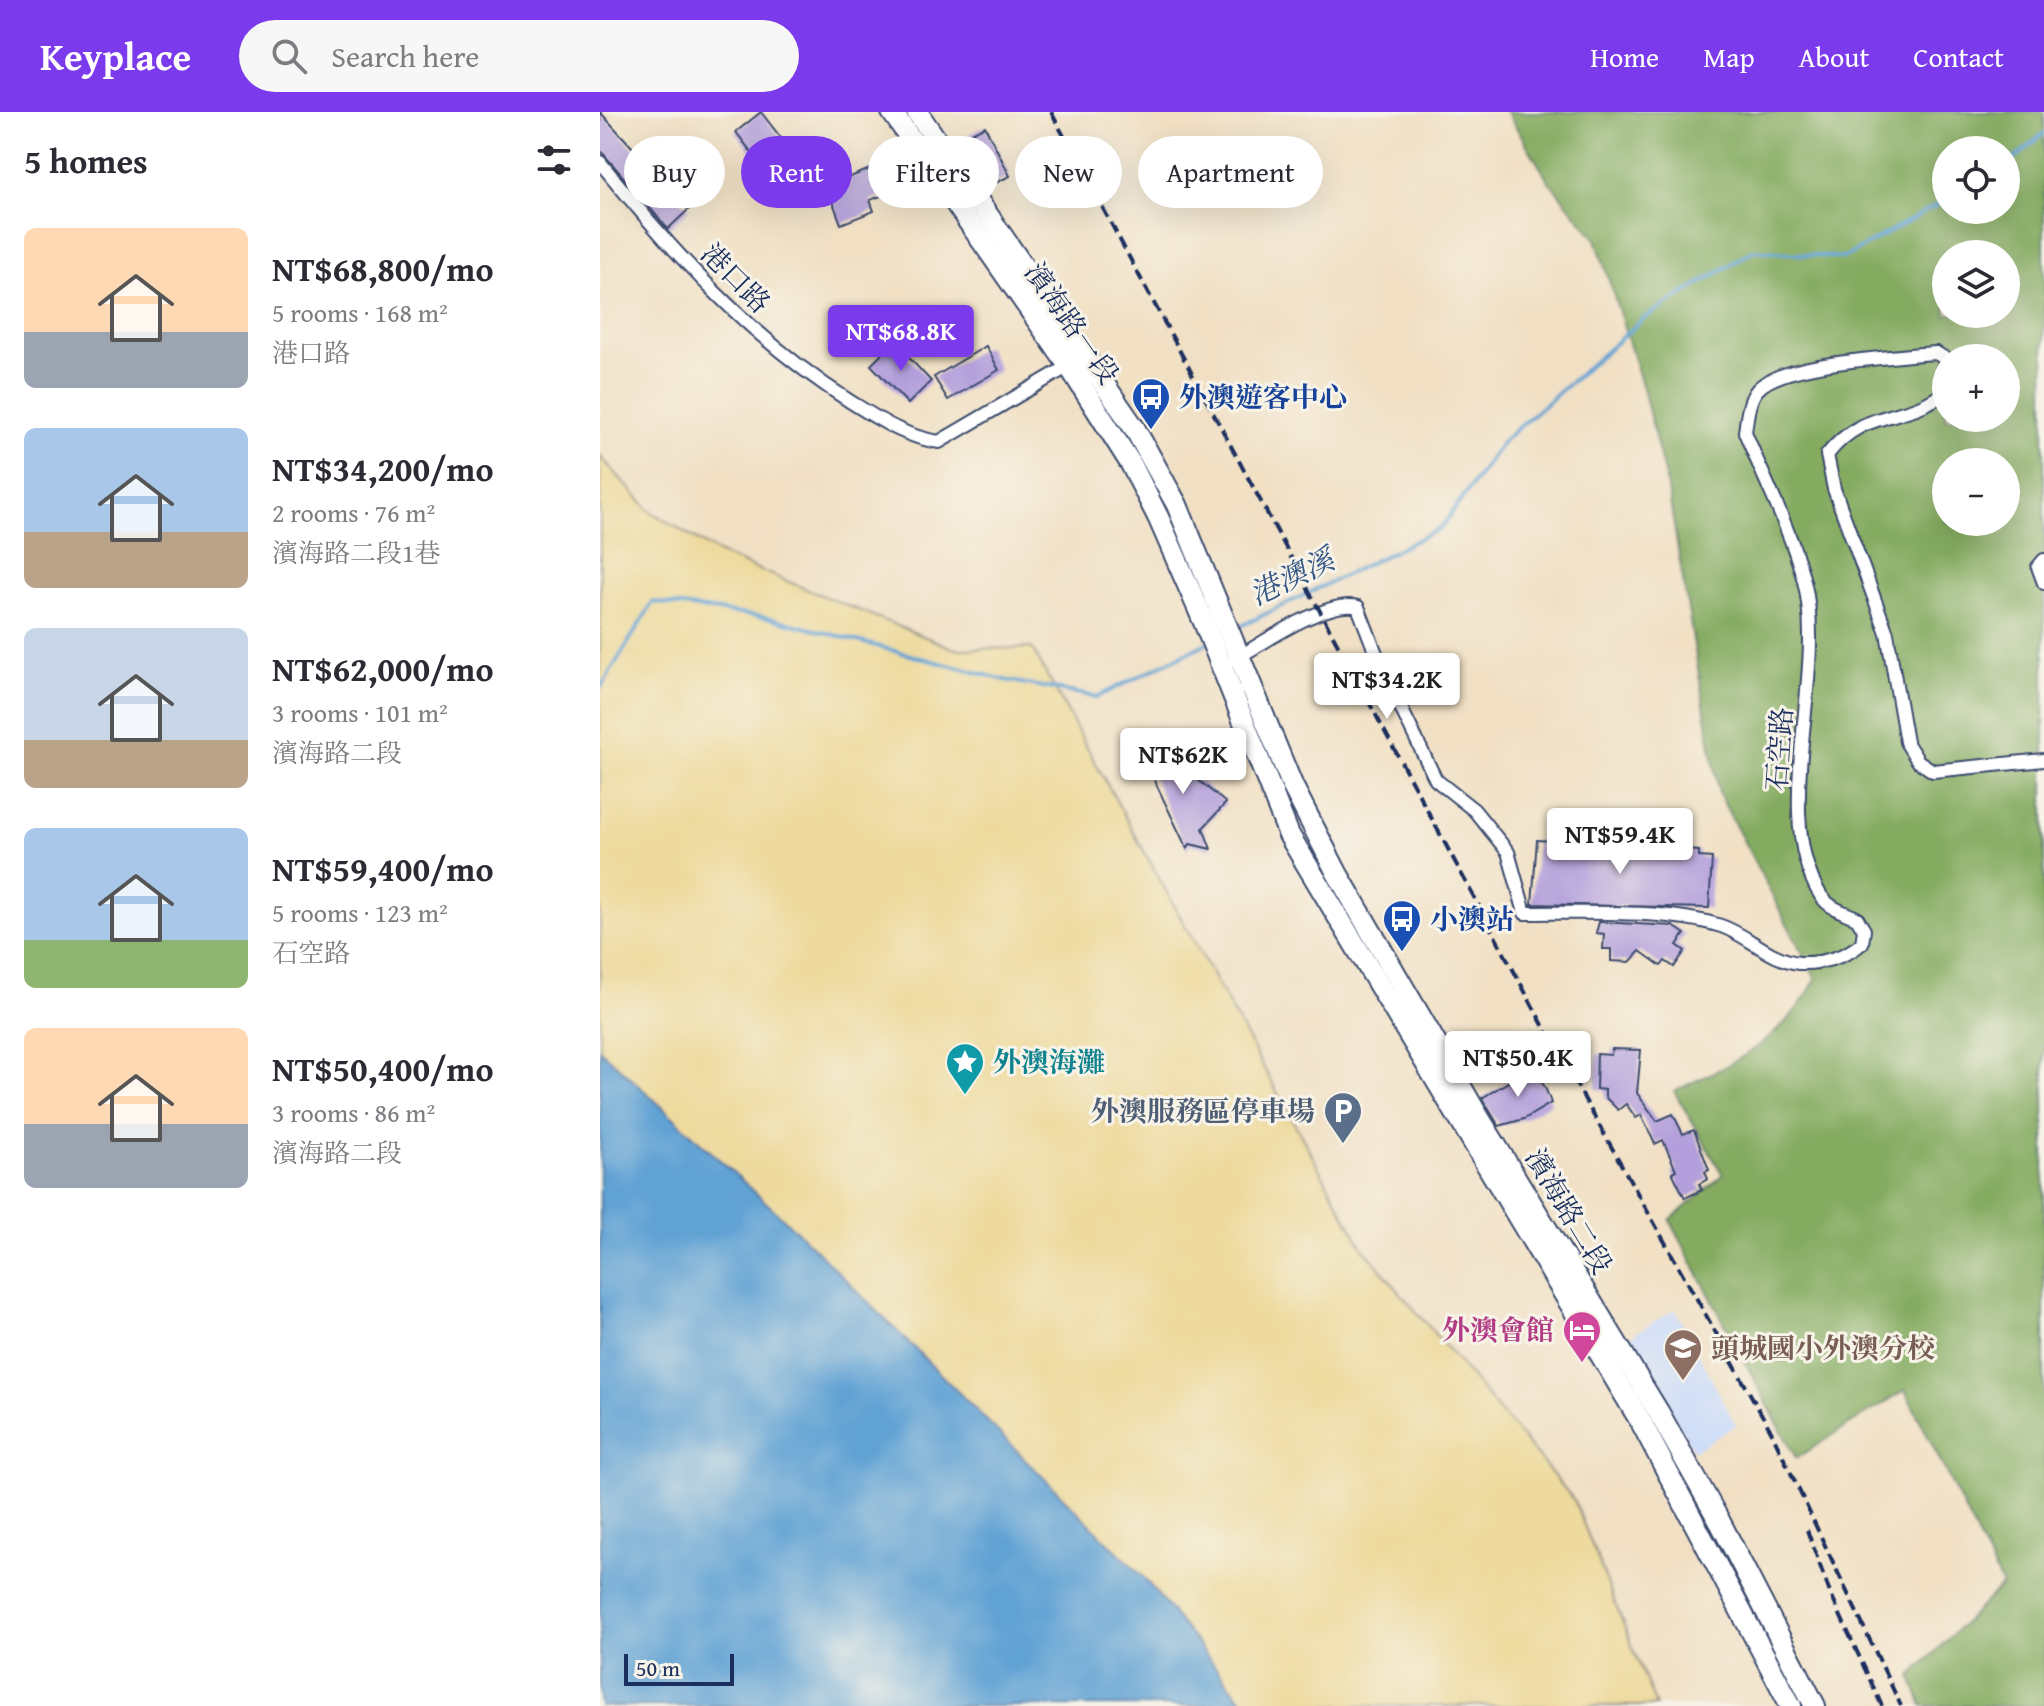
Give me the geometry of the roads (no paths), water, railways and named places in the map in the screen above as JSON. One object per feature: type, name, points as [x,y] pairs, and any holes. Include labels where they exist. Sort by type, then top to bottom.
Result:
[{"type":"main road","name":"濱海路一段","points":[[892,112],[908,136]]},
{"type":"main road","name":"濱海路一段","points":[[917,112],[934,136]]},
{"type":"main road","name":"濱海路一段","points":[[957,208],[1069,366],[1131,464],[1213,618]]},
{"type":"main road","name":"濱海路一段","points":[[984,208],[1135,429],[1177,505],[1213,618]]},
{"type":"main road","name":"濱海路二段","points":[[1213,618],[1239,657],[1328,878]]},
{"type":"main road","name":"濱海路二段","points":[[1213,618],[1221,668],[1270,796],[1328,878],[1418,1030],[1556,1284],[1720,1522],[1815,1706]]},
{"type":"main road","name":"濱海路二段","points":[[1469,1120],[1575,1273],[1650,1417],[1791,1706]]},
{"type":"main road","points":[[1556,1284],[1575,1273]]},
{"type":"street","name":"港口路","points":[[600,162],[658,234],[746,324],[822,383],[897,430],[939,442],[1087,356]]},
{"type":"street","name":"石空路","points":[[1239,657],[1304,620],[1347,604],[1358,607],[1382,669],[1436,780],[1474,810],[1508,852],[1525,913],[1685,918],[1724,927],[1781,958],[1800,963],[1850,953],[1862,943],[1864,930],[1857,918],[1833,908],[1822,897],[1810,870],[1798,820],[1809,630],[1804,582],[1745,432],[1747,412],[1757,390],[1787,373],[1932,353]]},
{"type":"street","points":[[1932,402],[1869,420],[1842,436],[1827,455],[1834,489],[1887,633],[1906,742],[1918,761],[1933,771],[2044,760]]},
{"type":"street","points":[[2044,560],[2038,567],[2044,583]]},
{"type":"street","points":[[1221,668],[1239,657]]},
{"type":"water","points":[[600,1050],[798,1232],[1144,1578],[1247,1706],[600,1706]]},
{"type":"waterway","name":"港澳溪","points":[[2020,154],[2044,133]]},
{"type":"waterway","name":"港澳溪","points":[[1237,628],[1441,528],[1504,440],[1643,319],[1754,250],[1843,258],[1932,208]]},
{"type":"waterway","name":"港澳溪","points":[[600,689],[653,602],[770,618],[1005,680],[1097,697],[1207,643]]},
{"type":"railway","points":[[1051,112],[1544,1027],[1771,1431],[1901,1706]]},
{"type":"railway","points":[[1807,1530],[1830,1593],[1882,1706]]},
{"type":"place","name":"外澳遊客中心","points":[[1151,431]]},
{"type":"place","name":"小澳站","points":[[1402,953]]},
{"type":"place","name":"外澳海灘","points":[[965,1096]]},
{"type":"place","name":"外澳服務區停車場","points":[[1343,1145]]},
{"type":"place","name":"外澳會館","points":[[1582,1364]]},
{"type":"place","name":"頭城國小外澳分校","points":[[1683,1382]]}]
